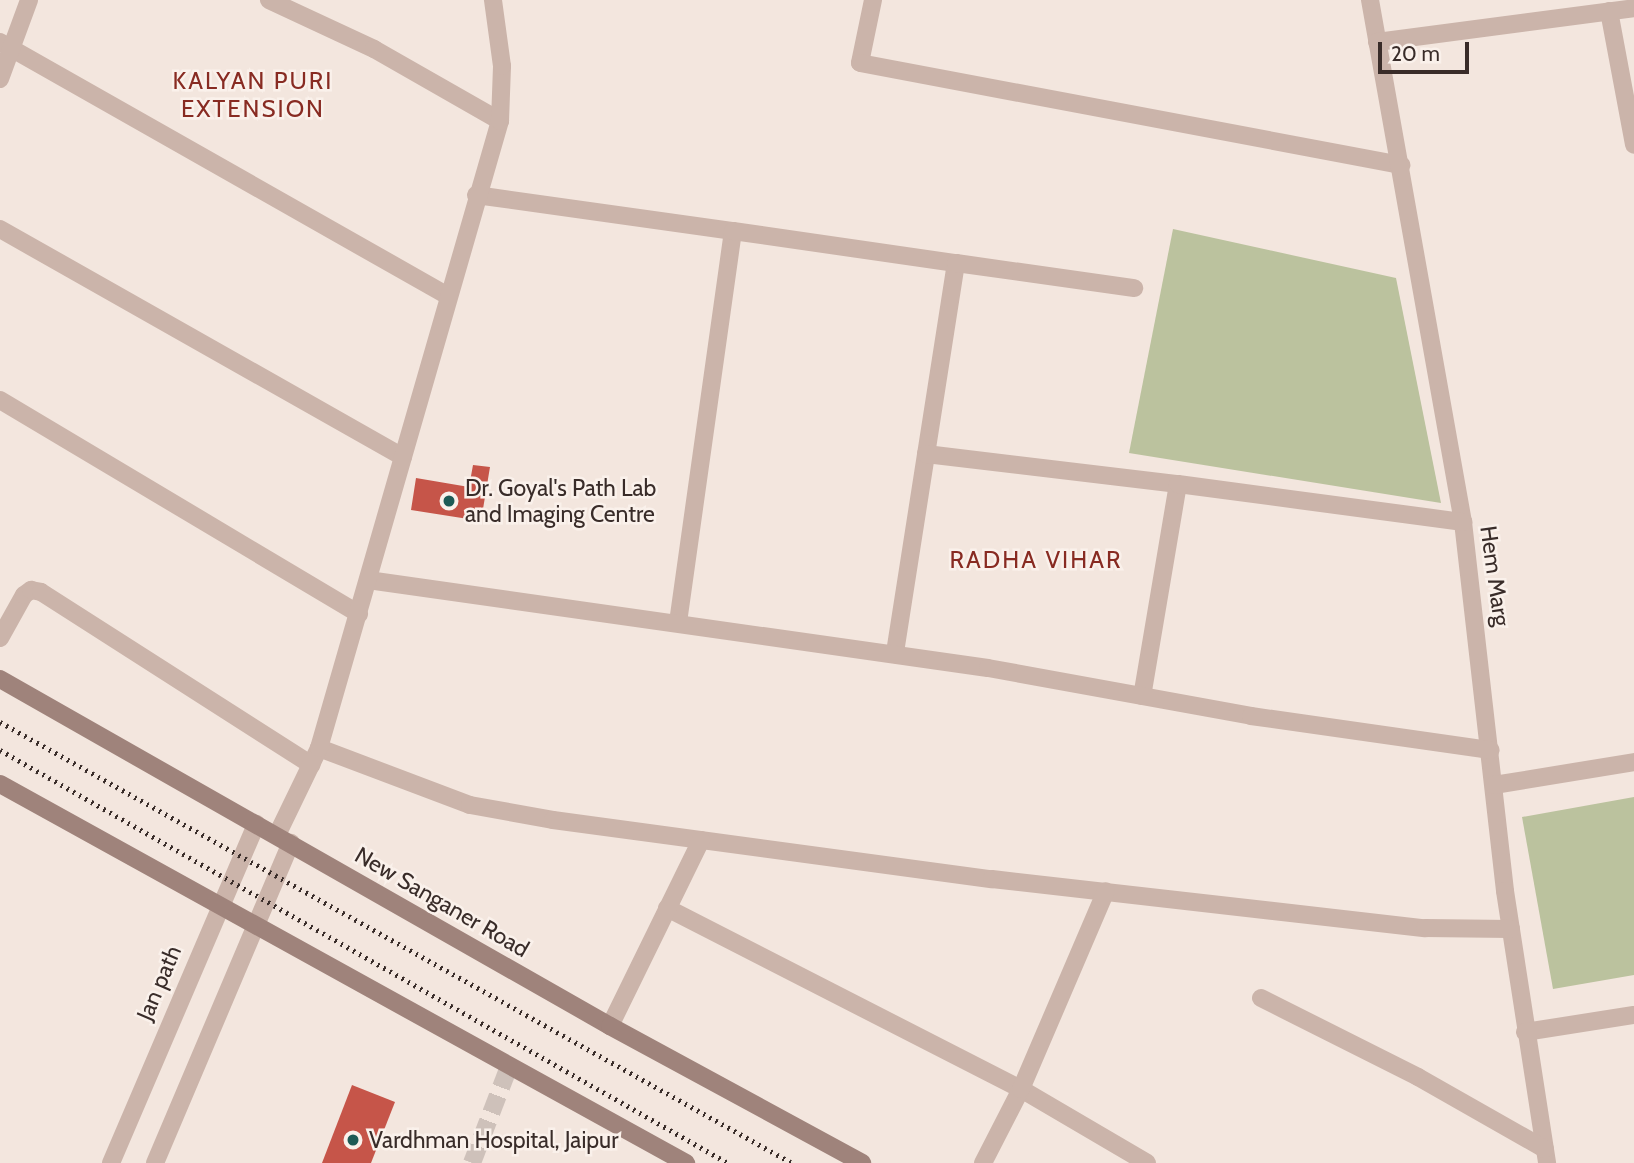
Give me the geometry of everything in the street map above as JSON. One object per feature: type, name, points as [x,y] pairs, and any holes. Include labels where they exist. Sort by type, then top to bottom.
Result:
[{"type":"main road","name":"New Sanganer Road","points":[[0,679],[610,1026],[862,1163]]},
{"type":"main road","points":[[0,784],[686,1163]]},
{"type":"street","points":[[0,79],[6,44],[29,0]]},
{"type":"street","points":[[269,0],[374,49],[500,121]]},
{"type":"street","points":[[155,1163],[253,926],[319,748],[359,614],[476,195],[500,121],[502,66],[493,0]]},
{"type":"street","points":[[873,0],[860,63],[1401,165]]},
{"type":"street","name":"Hem Marg","points":[[1370,0],[1463,522],[1511,929],[1546,1156]]},
{"type":"street","points":[[1377,43],[1634,8]]},
{"type":"street","points":[[1609,11],[1634,145]]},
{"type":"street","points":[[6,44],[448,296]]},
{"type":"street","points":[[476,195],[1134,288]]},
{"type":"street","points":[[0,229],[403,457]]},
{"type":"street","points":[[677,622],[733,230]]},
{"type":"street","points":[[895,654],[956,263]]},
{"type":"street","points":[[0,400],[359,614]]},
{"type":"street","points":[[926,454],[1463,522]]},
{"type":"street","points":[[1142,696],[1178,484]]},
{"type":"street","points":[[368,580],[895,654],[1142,696],[1491,750]]},
{"type":"street","points":[[0,638],[24,595],[32,590],[41,592],[311,765]]},
{"type":"street","points":[[319,748],[470,806],[701,840],[1105,891],[1425,928],[1511,929]]},
{"type":"street","points":[[1494,785],[1634,762]]},
{"type":"street","name":"Jan path","points":[[111,1163],[218,906],[256,824]]},
{"type":"street","points":[[610,1026],[701,840]]},
{"type":"street","points":[[983,1163],[1021,1089],[1105,891]]},
{"type":"street","points":[[667,908],[1021,1089],[1147,1163]]},
{"type":"street","points":[[1261,998],[1418,1077],[1546,1156]]},
{"type":"street","points":[[1525,1032],[1634,1015]]},
{"type":"green space","points":[[1173,229],[1396,278],[1441,503],[1129,453]]},
{"type":"green space","points":[[1634,797],[1634,975],[1553,989],[1522,817]]},
{"type":"building","points":[[473,465],[490,467],[481,521],[411,510],[416,478],[469,487]]},
{"type":"building","points":[[352,1085],[395,1102],[371,1163],[322,1163]]},
{"type":"tunnel","points":[[472,1163],[510,1064]]},
{"type":"railway","points":[[0,722],[792,1163]]},
{"type":"railway","points":[[0,750],[728,1163]]},
{"type":"place","name":"Dr. Goyal's Path Lab and Imaging Centre","points":[[449,501]]},
{"type":"place","name":"Vardhman Hospital, Jaipur","points":[[353,1140]]},
{"type":"district","name":"KALYAN PURI EXTENSION","points":[[253,95]]},
{"type":"district","name":"RADHA VIHAR","points":[[1036,560]]}]
